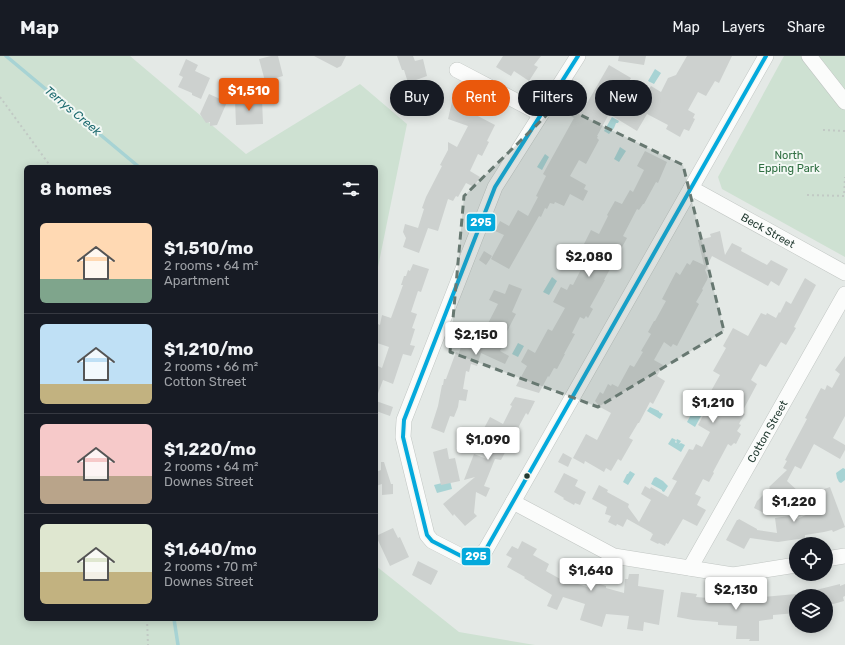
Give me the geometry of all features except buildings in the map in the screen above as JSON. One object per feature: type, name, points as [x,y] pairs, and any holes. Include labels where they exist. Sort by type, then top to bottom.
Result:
[{"type":"street","points":[[563,80],[578,56]]},
{"type":"street","points":[[540,116],[495,187],[404,420],[403,437],[426,535],[432,541],[465,558],[475,557],[485,551],[766,56]]},
{"type":"street","points":[[809,56],[845,102]]},
{"type":"street","points":[[457,70],[518,102]]},
{"type":"street","name":"Beck Street","points":[[691,188],[845,273]]},
{"type":"street","name":"Cotton Street","points":[[690,568],[845,294]]},
{"type":"street","points":[[513,502],[614,556],[733,575],[789,566]]},
{"type":"street","points":[[833,558],[845,556]]},
{"type":"path","points":[[0,97],[49,165]]},
{"type":"path","points":[[823,130],[845,131]]},
{"type":"path","points":[[807,195],[844,196],[845,176]]},
{"type":"path","points":[[147,621],[148,645]]},
{"type":"highlighted area","points":[[558,104],[683,165],[724,331],[598,407],[450,352],[464,196]]},
{"type":"green space","points":[[0,56],[130,56],[246,154],[360,84],[390,110],[390,116],[398,116],[407,124],[378,267],[378,165],[24,165],[24,621],[378,621],[378,568],[459,632],[535,645],[0,645]]},
{"type":"green space","name":"North Epping Park","points":[[784,56],[845,56],[845,257],[722,189],[718,177]]},
{"type":"water","points":[[655,69],[661,73],[654,84],[652,83],[652,80],[649,80]]},
{"type":"water","points":[[238,78],[244,81],[252,81],[252,86],[238,86],[235,83],[235,79]]},
{"type":"water","points":[[612,117],[619,121],[609,134],[604,131]]},
{"type":"water","points":[[620,147],[626,151],[619,162],[614,159]]},
{"type":"water","points":[[545,154],[549,157],[542,170],[537,167]]},
{"type":"water","points":[[552,277],[557,281],[549,295],[543,292]]},
{"type":"water","points":[[518,343],[524,346],[518,357],[512,354]]},
{"type":"water","points":[[650,407],[663,414],[660,419],[647,411]]},
{"type":"water","points":[[693,411],[701,416],[695,427],[687,422]]},
{"type":"water","points":[[672,438],[676,440],[676,443],[677,439],[681,441],[679,444],[681,443],[685,445],[681,452],[668,444]]},
{"type":"water","points":[[843,468],[845,469],[845,480],[841,483],[837,478],[836,473]]},
{"type":"water","points":[[630,471],[635,474],[628,485],[623,482]]},
{"type":"water","points":[[656,477],[668,486],[664,492],[651,484]]},
{"type":"water","points":[[450,481],[452,489],[437,493],[434,485]]},
{"type":"waterway","name":"Terrys Creek","points":[[6,56],[137,165]]},
{"type":"waterway","name":"Terrys Creek","points":[[174,621],[178,645]]},
{"type":"transit line","name":"295","points":[[578,56],[495,187],[404,420],[403,437],[427,535],[432,541],[465,558],[475,557],[485,551],[766,56]]}]
